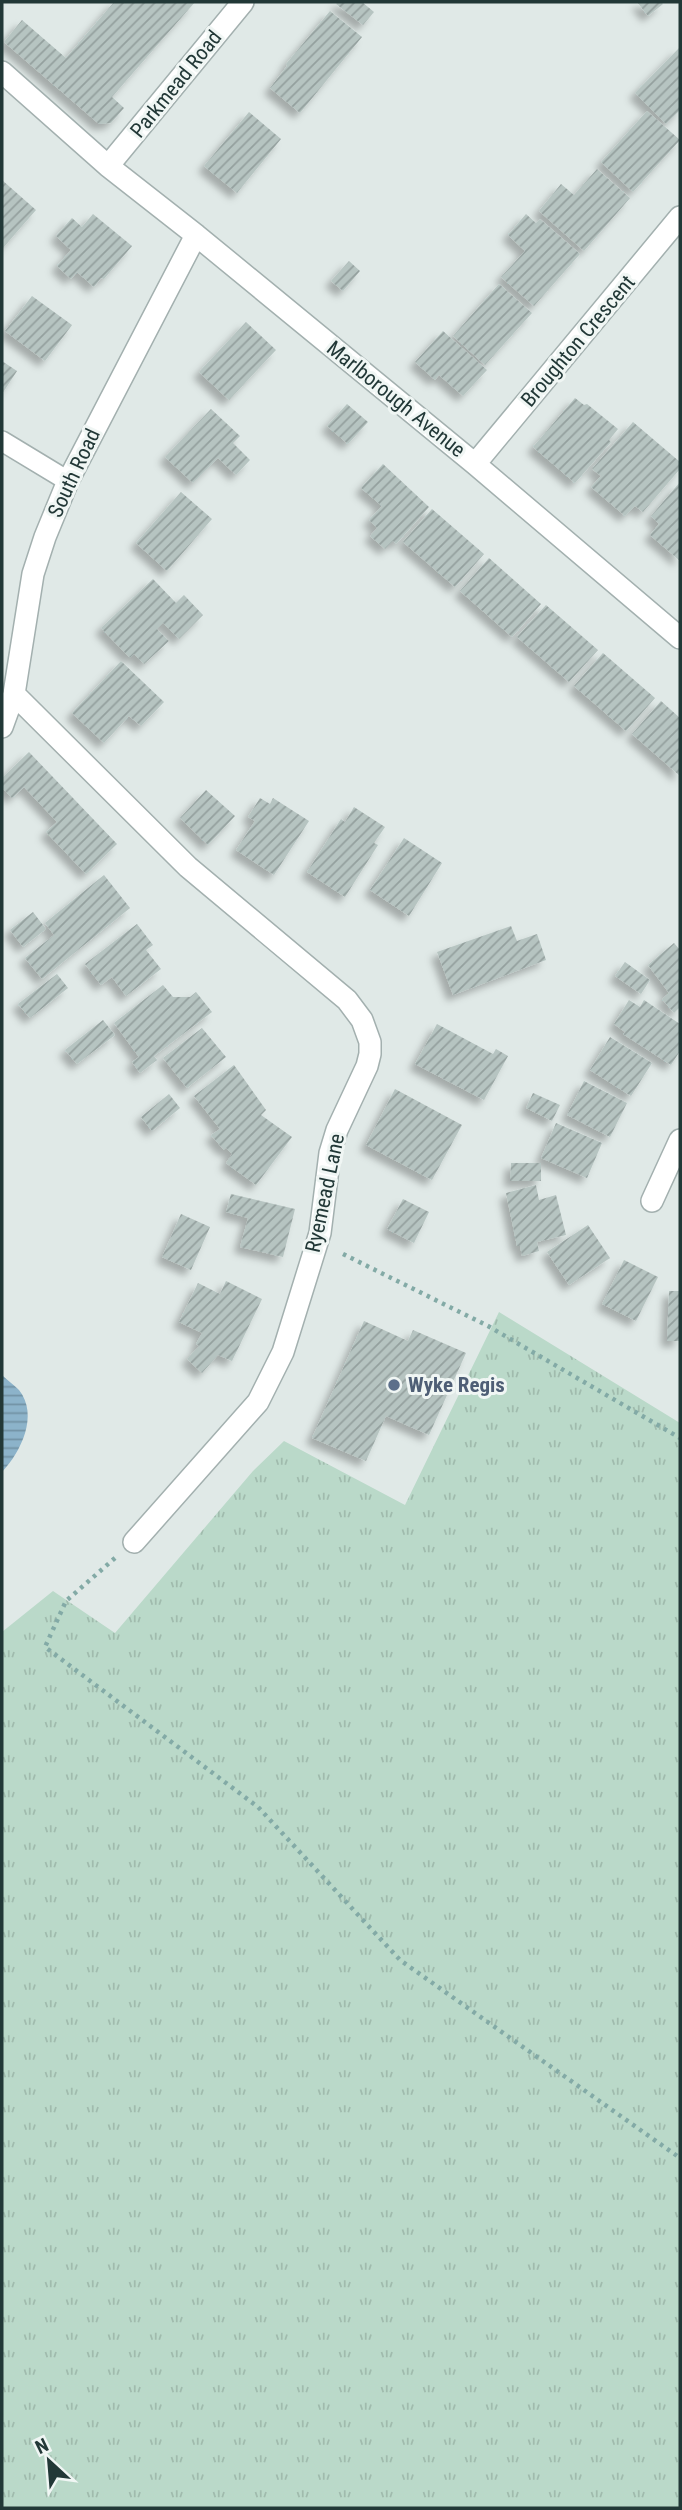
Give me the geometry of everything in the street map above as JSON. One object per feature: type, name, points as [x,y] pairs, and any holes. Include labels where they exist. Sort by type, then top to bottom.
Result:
[{"type":"street","name":"Parkmead Road","points":[[108,166],[243,2]]},
{"type":"street","name":"Marlborough Avenue","points":[[2,72],[108,166],[475,464],[680,638]]},
{"type":"street","name":"Broughton Crescent","points":[[475,464],[680,217]]},
{"type":"street","name":"South Road","points":[[2,727],[14,694],[33,574],[45,537],[68,481],[196,235]]},
{"type":"street","name":"Ryemead Lane","points":[[14,694],[188,867],[347,1000],[362,1020],[370,1042],[367,1066],[337,1130],[330,1153],[320,1233],[283,1352],[258,1402],[134,1542]]},
{"type":"street","points":[[653,1201],[680,1140]]},
{"type":"lane","points":[[2,441],[68,481]]},
{"type":"path","points":[[315,1250],[345,1254],[488,1326],[680,1438]]},
{"type":"path","points":[[134,1542],[66,1601],[45,1647],[258,1807],[400,1961],[680,2158]]},
{"type":"green space","points":[[499,1312],[680,1423],[680,2508],[2,2508],[2,1632],[53,1591],[115,1633],[253,1471],[284,1441],[405,1505]]},
{"type":"water","points":[[2,1375],[19,1390],[25,1400],[27,1422],[21,1444],[2,1472]]},
{"type":"building","points":[[114,2],[195,2],[112,97],[124,108],[111,123],[99,124],[4,42],[22,20],[66,58]]},
{"type":"building","points":[[362,2],[374,12],[363,25],[336,4]]},
{"type":"building","points":[[637,2],[661,2],[663,4],[648,16]]},
{"type":"building","points":[[330,11],[362,37],[300,113],[270,88],[286,64]]},
{"type":"building","points":[[680,47],[680,110],[666,124],[635,93]]},
{"type":"building","points":[[647,111],[680,140],[633,192],[601,162]]},
{"type":"building","points":[[249,112],[281,139],[237,193],[204,166]]},
{"type":"building","points":[[597,169],[630,198],[584,251],[539,211],[561,184],[574,195]]},
{"type":"building","points":[[2,180],[36,210],[2,249]]},
{"type":"building","points":[[93,214],[132,246],[94,287],[77,272],[71,279],[57,266],[71,250],[56,236],[72,218],[82,227]]},
{"type":"building","points":[[526,214],[536,223],[540,219],[580,254],[534,306],[501,277],[525,251],[508,235]]},
{"type":"building","points":[[349,261],[360,271],[343,291],[331,281]]},
{"type":"building","points":[[499,284],[532,313],[485,365],[453,336]]},
{"type":"building","points":[[32,296],[72,325],[45,361],[5,331]]},
{"type":"building","points":[[246,322],[276,350],[229,400],[199,372]]},
{"type":"building","points":[[443,331],[487,370],[463,396],[439,375],[435,380],[415,362]]},
{"type":"building","points":[[2,361],[17,371],[2,394]]},
{"type":"building","points":[[575,398],[584,405],[587,404],[618,429],[609,440],[611,442],[575,483],[533,447]]},
{"type":"building","points":[[347,404],[368,422],[348,444],[327,426]]},
{"type":"building","points":[[211,409],[240,436],[233,443],[250,460],[236,475],[218,458],[193,483],[165,457]]},
{"type":"building","points":[[633,422],[680,462],[680,469],[643,512],[635,506],[625,516],[591,487],[601,476],[592,469]]},
{"type":"building","points":[[383,464],[429,507],[396,544],[393,541],[385,549],[370,536],[377,528],[369,520],[382,506],[361,488]]},
{"type":"building","points":[[680,482],[680,561],[650,535],[659,524],[651,516]]},
{"type":"building","points":[[181,492],[212,519],[167,571],[136,543]]},
{"type":"building","points":[[432,509],[484,554],[455,587],[403,542]]},
{"type":"building","points":[[489,558],[541,604],[512,637],[460,591]]},
{"type":"building","points":[[153,579],[176,603],[184,595],[203,615],[179,639],[163,623],[157,629],[169,641],[144,664],[134,654],[130,658],[101,628]]},
{"type":"building","points":[[546,605],[598,650],[569,682],[517,637]]},
{"type":"building","points":[[603,653],[655,698],[626,731],[574,686]]},
{"type":"building","points":[[121,661],[164,702],[141,726],[129,716],[104,743],[72,713]]},
{"type":"building","points":[[661,701],[680,718],[680,776],[632,734]]},
{"type":"building","points":[[29,752],[117,844],[86,874],[46,832],[57,822],[24,787],[12,798],[2,788],[2,778]]},
{"type":"building","points":[[206,790],[235,816],[208,845],[180,818]]},
{"type":"building","points":[[260,798],[270,804],[273,798],[309,821],[274,875],[236,850],[255,821],[248,817]]},
{"type":"building","points":[[354,807],[385,827],[374,843],[378,845],[345,897],[307,872],[341,819],[345,822]]},
{"type":"building","points":[[404,838],[442,863],[409,916],[370,890]]},
{"type":"building","points":[[104,875],[130,908],[42,979],[25,958],[54,935],[45,923]]},
{"type":"building","points":[[33,912],[46,929],[23,947],[10,930]]},
{"type":"building","points":[[137,924],[153,945],[146,950],[161,969],[126,996],[112,977],[101,985],[85,964]]},
{"type":"building","points":[[511,926],[517,941],[537,934],[546,960],[453,995],[437,952]]},
{"type":"building","points":[[674,943],[680,950],[680,1007],[674,1013],[662,999],[669,993],[648,965]]},
{"type":"building","points":[[625,962],[650,980],[641,994],[615,976]]},
{"type":"building","points":[[57,974],[68,988],[30,1018],[18,1004]]},
{"type":"building","points":[[163,985],[173,997],[190,997],[196,992],[212,1012],[154,1056],[157,1060],[140,1073],[132,1062],[139,1057],[114,1023]]},
{"type":"building","points":[[629,1000],[640,1007],[644,1000],[680,1024],[680,1051],[671,1065],[623,1034],[625,1032],[614,1024]]},
{"type":"building","points":[[103,1020],[115,1035],[77,1064],[65,1050]]},
{"type":"building","points":[[437,1024],[493,1054],[496,1049],[508,1056],[484,1100],[415,1064]]},
{"type":"building","points":[[202,1028],[226,1057],[187,1088],[163,1058]]},
{"type":"building","points":[[610,1037],[652,1063],[631,1096],[590,1070]]},
{"type":"building","points":[[234,1065],[266,1110],[261,1115],[292,1137],[256,1185],[226,1163],[232,1154],[226,1148],[224,1150],[211,1135],[220,1129],[194,1096]]},
{"type":"building","points":[[584,1081],[627,1103],[610,1137],[567,1115]]},
{"type":"building","points":[[395,1089],[462,1125],[432,1180],[366,1145]]},
{"type":"building","points":[[533,1093],[560,1105],[552,1121],[526,1108]]},
{"type":"building","points":[[169,1094],[180,1108],[152,1131],[141,1117]]},
{"type":"building","points":[[556,1123],[602,1143],[587,1178],[541,1158]]},
{"type":"building","points":[[511,1163],[541,1163],[541,1181],[510,1181]]},
{"type":"building","points":[[536,1185],[539,1200],[556,1195],[566,1235],[537,1242],[539,1251],[522,1256],[520,1246],[517,1246],[506,1193]]},
{"type":"building","points":[[231,1194],[295,1209],[283,1257],[240,1247],[248,1218],[226,1212]]},
{"type":"building","points":[[403,1199],[429,1212],[414,1243],[387,1229]]},
{"type":"building","points":[[181,1214],[210,1227],[191,1270],[162,1257]]},
{"type":"building","points":[[588,1225],[610,1258],[569,1285],[547,1252]]},
{"type":"building","points":[[624,1260],[658,1277],[636,1321],[602,1304]]},
{"type":"building","points":[[226,1281],[262,1299],[232,1361],[218,1355],[202,1373],[187,1359],[199,1346],[196,1344],[202,1333],[179,1322],[198,1283],[220,1294]]},
{"type":"building","points":[[669,1291],[680,1291],[680,1341],[667,1341]]},
{"type":"building","name":"Wyke Regis","points":[[364,1321],[408,1341],[413,1330],[466,1353],[429,1435],[386,1416],[366,1461],[312,1438]]},
{"type":"place","name":"Wyke Regis","points":[[394,1385]]}]
